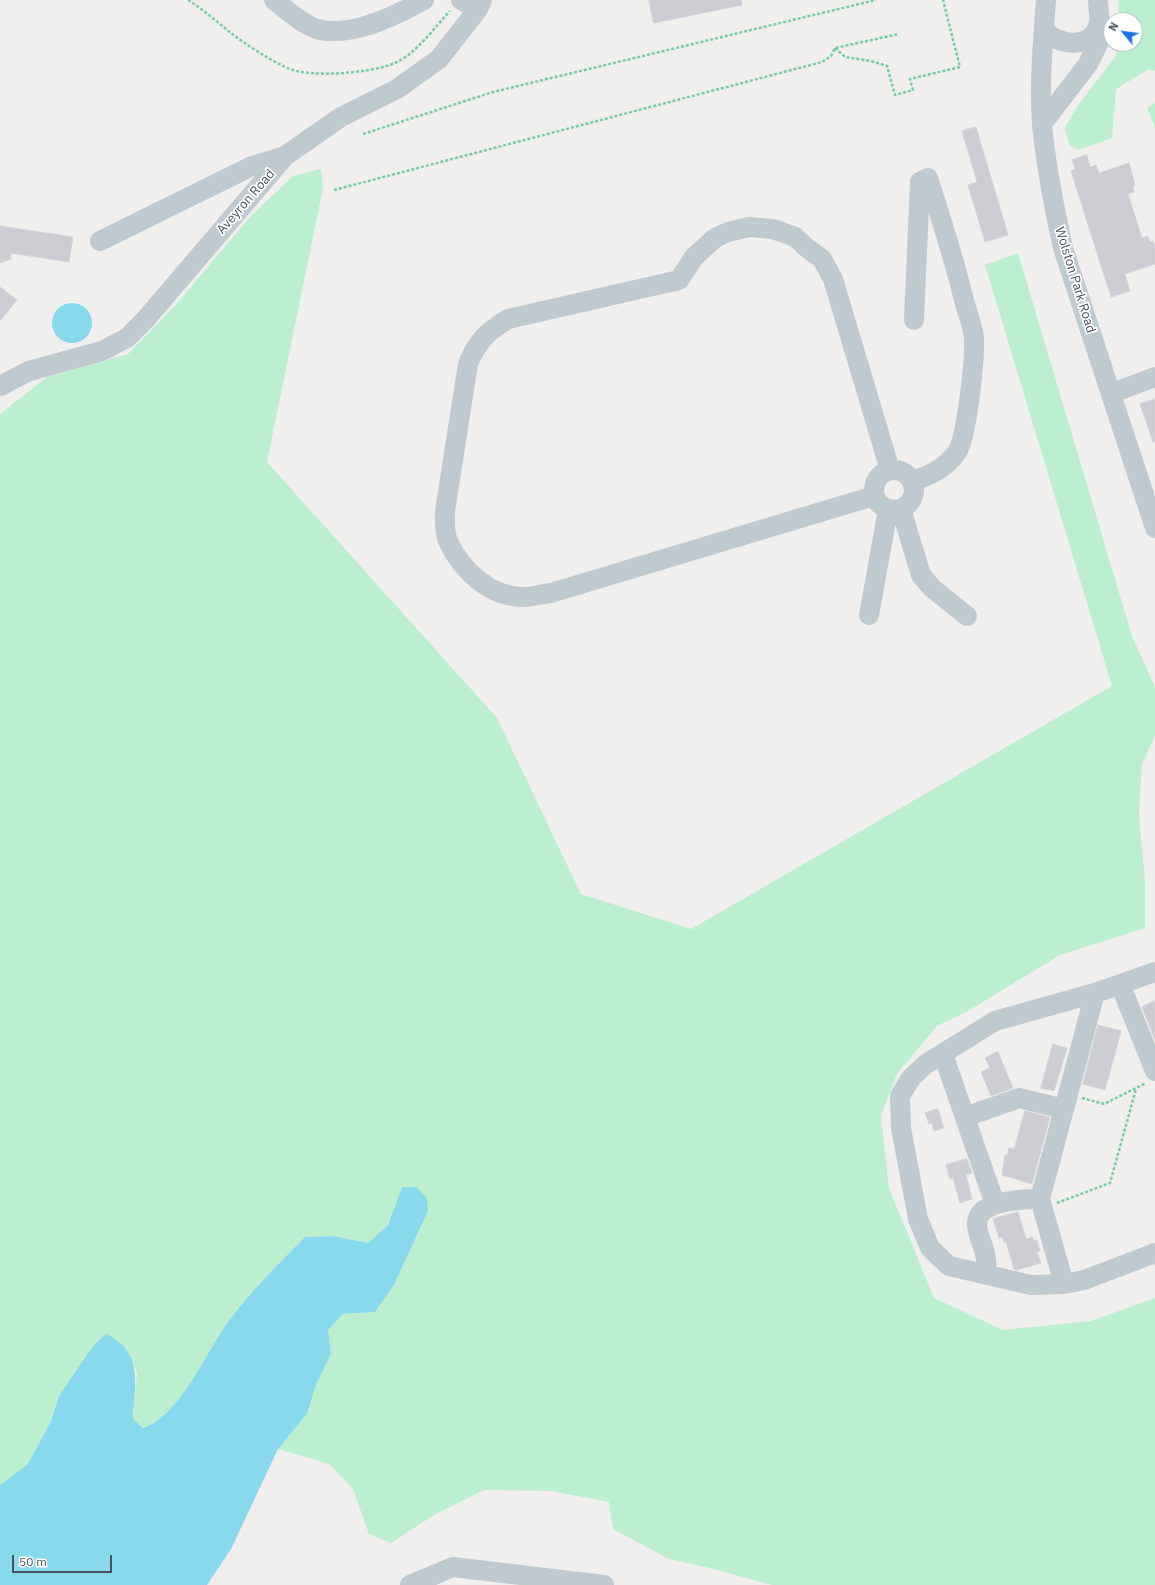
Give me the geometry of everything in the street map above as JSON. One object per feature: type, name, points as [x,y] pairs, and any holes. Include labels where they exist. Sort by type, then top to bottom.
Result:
[{"type":"street","points":[[274,0],[297,18],[313,27],[328,32],[359,27],[388,18],[424,0]]},
{"type":"street","points":[[460,0],[480,4]]},
{"type":"street","name":"Wolston Park Road","points":[[1046,0],[1042,76],[1042,124],[1050,186],[1063,248],[1112,393],[1155,528]]},
{"type":"street","points":[[1042,124],[1088,64],[1099,42],[1098,0]]},
{"type":"street","name":"Aveyron Road","points":[[0,386],[29,372],[102,351],[127,338],[145,320],[285,156],[341,117],[398,89],[439,59],[480,4]]},
{"type":"street","points":[[1044,29],[1049,35],[1059,41],[1080,43],[1091,35],[1099,23]]},
{"type":"street","points":[[100,241],[252,166],[285,156]]},
{"type":"street","points":[[912,481],[928,476],[941,469],[957,451],[965,423],[972,375],[974,337],[961,286],[928,178],[920,182],[914,320]]},
{"type":"street","points":[[890,470],[833,279],[822,259],[807,248],[795,236],[773,229],[749,227],[728,232],[715,238],[694,257],[679,280],[508,319],[487,332],[475,347],[468,364],[445,511],[447,540],[467,571],[484,586],[500,592],[523,597],[551,593],[888,505],[907,506],[914,495],[912,481],[903,472],[890,470],[878,477],[874,490],[888,505],[921,575],[932,588],[967,616]]},
{"type":"street","points":[[1112,393],[1155,377]]},
{"type":"street","points":[[868,615],[888,505]]},
{"type":"street","points":[[1155,972],[1095,993],[995,1021],[926,1064],[911,1078],[900,1096],[901,1128],[918,1219],[930,1248],[950,1266],[1030,1285],[1064,1284],[1084,1280],[1155,1253]]},
{"type":"street","points":[[1120,984],[1152,1076]]},
{"type":"street","points":[[1064,1284],[1040,1199],[1095,993]]},
{"type":"street","points":[[943,1054],[995,1204]]},
{"type":"street","points":[[965,1117],[1019,1098],[1066,1102]]},
{"type":"street","points":[[987,1275],[985,1254],[976,1226],[977,1219],[981,1213],[995,1204],[1022,1199],[1040,1199]]},
{"type":"street","points":[[410,1585],[453,1567],[604,1585]]},
{"type":"path","points":[[364,134],[493,92],[876,0]]},
{"type":"path","points":[[835,48],[846,57],[871,61],[886,66],[895,95],[913,90],[910,79],[960,67],[943,0]]},
{"type":"path","points":[[835,48],[899,34]]},
{"type":"path","points":[[334,190],[822,62],[831,56],[835,48]]},
{"type":"path","points":[[1066,1102],[1104,1104],[1136,1088],[1152,1076]]},
{"type":"path","points":[[1040,1199],[1052,1205],[1110,1183],[1136,1088]]},
{"type":"green space","points":[[1118,0],[1155,0],[1155,71],[1149,69],[1116,89],[1112,138],[1079,150],[1069,145],[1065,127],[1079,104],[1116,56],[1116,52],[1143,52],[1143,12],[1119,12]]},
{"type":"green space","points":[[1155,103],[1155,128],[1147,108]]},
{"type":"green space","points":[[321,169],[323,188],[267,462],[497,718],[581,894],[691,929],[1112,686],[985,265],[1018,253],[1132,636],[1155,687],[1155,736],[1142,764],[1139,815],[1145,880],[1145,928],[1060,955],[968,1011],[937,1026],[897,1074],[881,1116],[889,1188],[934,1298],[1003,1330],[1091,1321],[1155,1298],[1155,1585],[772,1585],[710,1568],[669,1559],[613,1529],[609,1502],[551,1491],[484,1490],[434,1515],[391,1543],[369,1534],[353,1489],[329,1464],[278,1449],[307,1414],[316,1385],[331,1354],[328,1330],[343,1314],[375,1312],[394,1285],[428,1211],[402,1187],[388,1225],[368,1243],[333,1236],[305,1237],[266,1276],[239,1307],[221,1332],[182,1396],[170,1410],[157,1421],[143,1428],[133,1419],[137,1373],[129,1353],[59,1396],[51,1421],[28,1465],[0,1485],[0,414],[47,377],[128,354],[175,306],[250,217],[293,176]]},
{"type":"water","points":[[76,303],[83,306],[89,312],[92,323],[91,331],[83,340],[76,343],[68,343],[61,340],[53,331],[52,319],[55,312],[64,304]]},
{"type":"water","points":[[402,1187],[416,1187],[427,1198],[428,1211],[394,1285],[375,1312],[343,1314],[328,1330],[331,1354],[316,1385],[307,1414],[278,1449],[231,1549],[207,1585],[0,1585],[0,1485],[28,1464],[51,1421],[59,1396],[93,1346],[106,1334],[118,1341],[127,1350],[132,1360],[134,1370],[135,1394],[133,1419],[143,1428],[157,1421],[170,1410],[181,1396],[239,1307],[266,1276],[305,1237],[333,1236],[368,1243],[388,1225]]},
{"type":"building","points":[[649,0],[741,0],[742,5],[654,23]]},
{"type":"building","points":[[976,127],[1008,235],[985,242],[968,185],[977,182],[962,131]]},
{"type":"building","points":[[1087,155],[1090,167],[1096,165],[1099,173],[1129,163],[1135,185],[1133,186],[1134,192],[1128,194],[1142,238],[1148,236],[1150,242],[1153,241],[1155,247],[1155,264],[1125,274],[1130,291],[1111,297],[1071,171],[1075,169],[1072,160]]},
{"type":"building","points":[[0,226],[73,237],[69,262],[11,253],[11,259],[0,263]]},
{"type":"building","points":[[0,287],[17,300],[0,321]]},
{"type":"building","points":[[1155,399],[1155,442],[1153,442],[1140,404]]},
{"type":"building","points":[[1155,1001],[1155,1040],[1142,1007]]},
{"type":"building","points":[[1098,1025],[1121,1031],[1105,1090],[1083,1084]]},
{"type":"building","points":[[1053,1044],[1067,1048],[1054,1091],[1041,1088]]},
{"type":"building","points":[[998,1052],[1013,1088],[991,1096],[981,1072],[990,1068],[985,1058]]},
{"type":"building","points":[[938,1109],[944,1128],[934,1131],[932,1123],[929,1124],[925,1113]]},
{"type":"building","points":[[1025,1111],[1050,1117],[1032,1184],[1002,1175],[1005,1155],[1007,1156],[1009,1148],[1014,1149]]},
{"type":"building","points":[[967,1159],[972,1173],[966,1175],[972,1199],[960,1203],[953,1178],[950,1179],[946,1165]]},
{"type":"building","points":[[1018,1212],[1026,1239],[1033,1237],[1034,1241],[1037,1240],[1040,1251],[1037,1252],[1041,1263],[1016,1270],[1014,1269],[1006,1242],[1004,1243],[1003,1237],[999,1238],[993,1219]]}]
